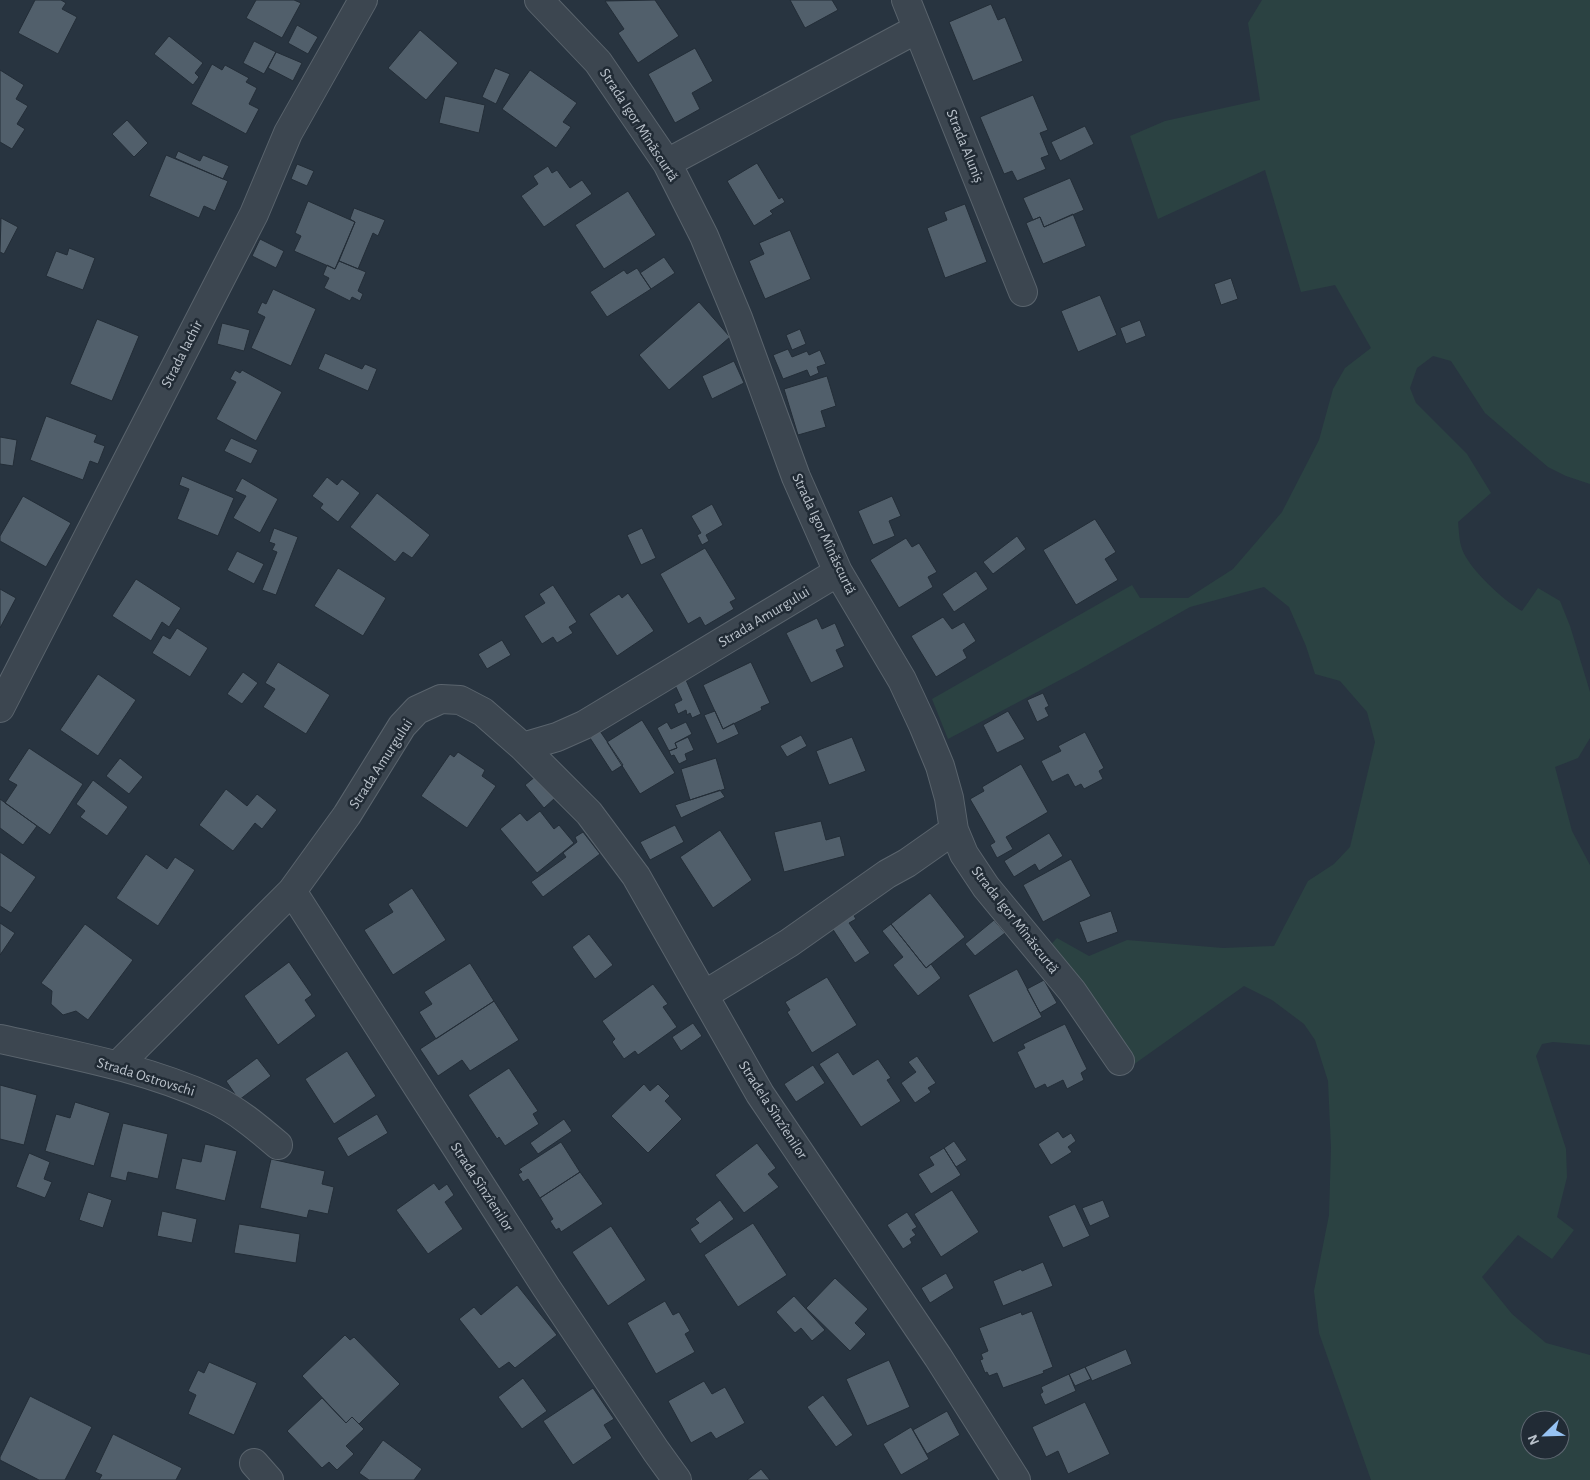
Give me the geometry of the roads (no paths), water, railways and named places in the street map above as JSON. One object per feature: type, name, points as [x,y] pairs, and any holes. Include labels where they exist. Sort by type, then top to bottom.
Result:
[{"type":"street","name":"Strada Iachir","points":[[0,708],[254,214],[288,133],[363,0]]},
{"type":"street","name":"Strada Igor Mînăscurtă","points":[[539,0],[598,62],[667,163],[704,236],[738,318],[796,477],[838,572],[902,680],[923,724],[940,766],[954,830],[964,854],[986,887],[1072,991],[1120,1061]]},
{"type":"street","name":"Strada Aluniș","points":[[906,0],[1023,292]]},
{"type":"street","points":[[667,163],[918,29]]},
{"type":"street","name":"Strada Amurgului","points":[[118,1065],[292,891],[347,815],[402,726],[417,710],[441,700],[460,700],[483,712],[523,747],[557,736],[584,726],[838,572]]},
{"type":"street","name":"Stradela Sînzîenilor","points":[[523,747],[589,812],[636,876],[760,1094],[938,1357],[1016,1480]]},
{"type":"street","points":[[704,995],[789,943],[887,874],[907,863],[954,830]]},
{"type":"street","name":"Strada Sînzîenilor","points":[[292,891],[546,1287],[677,1480]]},
{"type":"street","name":"Strada Ostrovschi","points":[[0,1039],[118,1065],[214,1099],[252,1124],[278,1145]]}]
